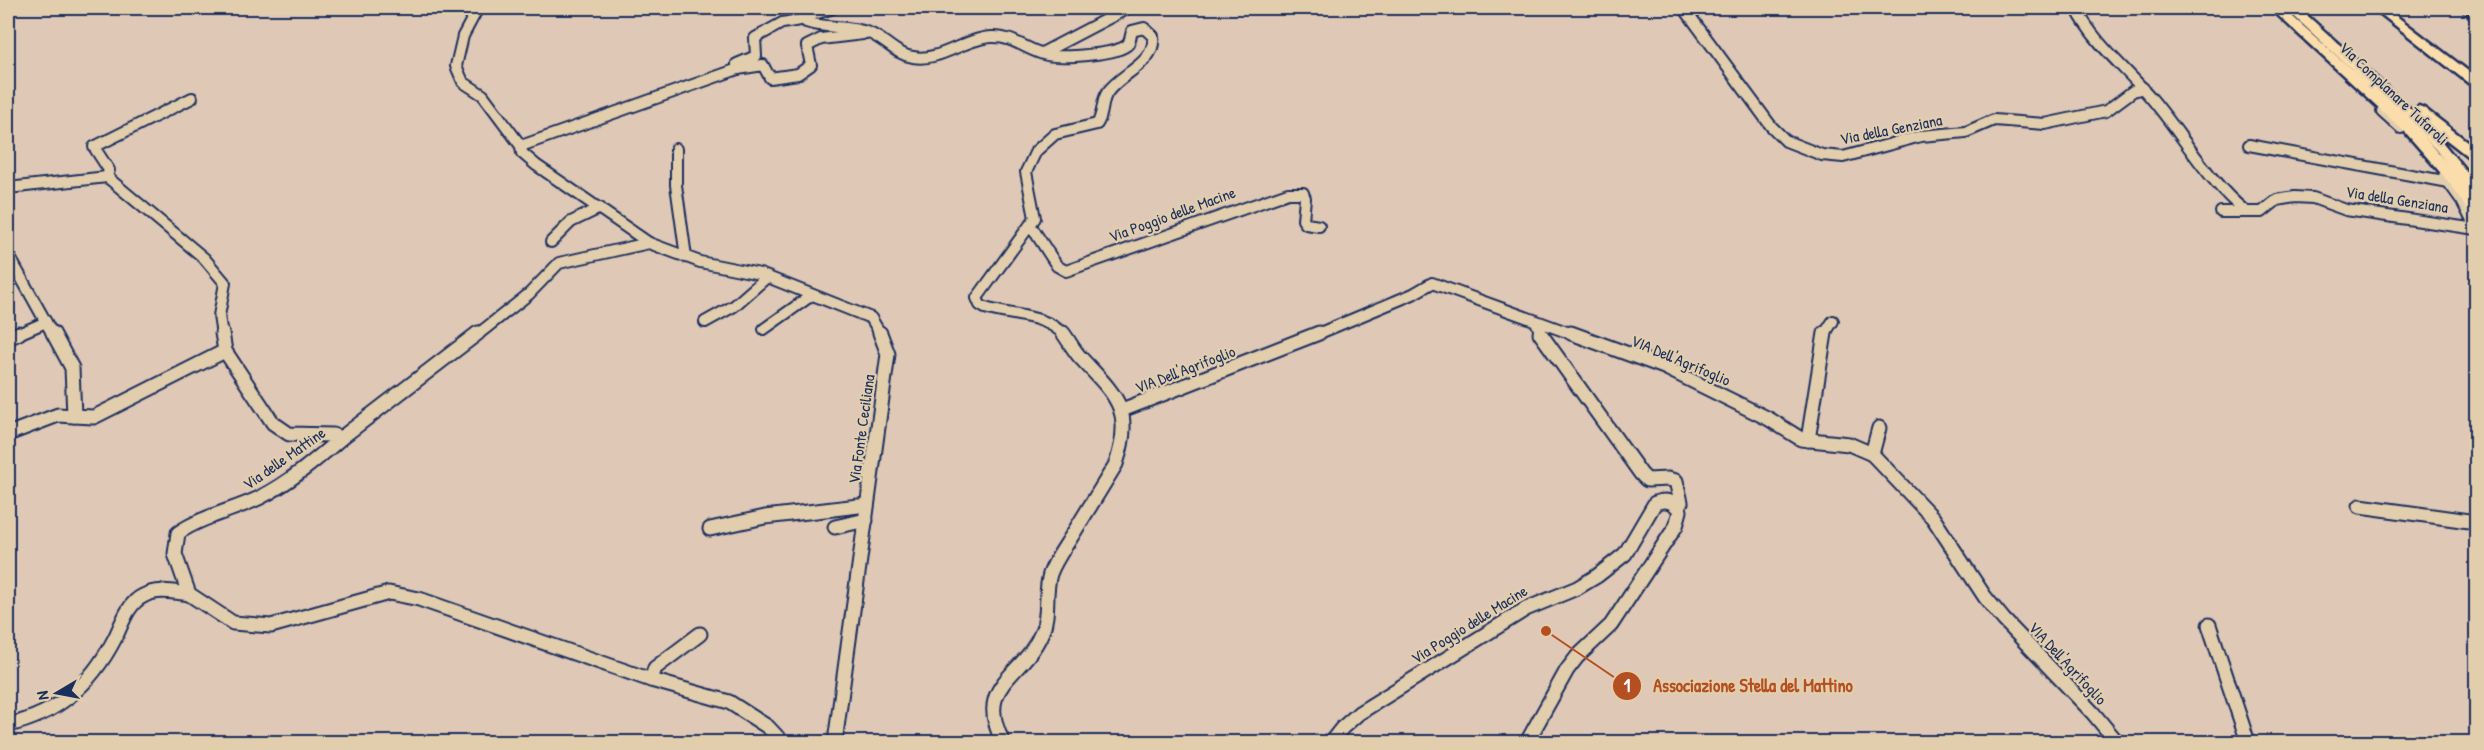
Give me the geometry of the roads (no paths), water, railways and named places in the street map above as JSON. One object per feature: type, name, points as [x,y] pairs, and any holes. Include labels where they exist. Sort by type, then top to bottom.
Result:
[{"type":"highway","points":[[2292,8],[2415,115],[2475,158]]},
{"type":"highway","points":[[2301,8],[2441,147],[2476,194]]},
{"type":"highway","points":[[2306,8],[2352,58]]},
{"type":"main road","name":"Via Complanare Tufaroli","points":[[2276,8],[2420,136],[2454,177],[2476,213]]},
{"type":"main road","points":[[2379,8],[2476,83]]},
{"type":"street","name":"Via Fonte Ceciliana","points":[[478,8],[463,36],[456,66],[464,82],[483,95],[521,146],[522,153],[536,165],[649,243],[686,257],[767,277],[871,318],[882,336],[888,354],[835,742]]},
{"type":"street","points":[[738,69],[737,64],[756,56],[755,38],[782,23],[806,19],[811,15],[833,8]]},
{"type":"street","points":[[1042,53],[1128,8]]},
{"type":"street","name":"Via della Genziana","points":[[1684,8],[1772,126],[1786,141],[1822,155],[1844,157],[1921,136],[1966,132],[2004,118],[2019,123],[2045,124],[2106,111],[2133,91],[2143,88]]},
{"type":"street","points":[[2076,8],[2084,25],[2108,57],[2143,88],[2184,146],[2228,199],[2246,212]]},
{"type":"street","points":[[806,19],[808,23],[854,28],[870,33],[880,38],[898,54],[909,57],[928,57],[977,40],[998,37],[1021,41],[1042,53],[1066,55],[1116,49],[1127,44],[1132,32],[1141,28],[1149,32],[1154,42],[1150,54],[1108,91],[1101,120],[1097,124],[1055,134],[1036,151],[1026,172],[1035,214],[1031,226],[979,293],[978,303],[985,308],[1038,320],[1059,329],[1077,355],[1110,387],[1122,410],[1124,431],[1122,449],[1116,464],[1053,567],[1047,582],[1046,618],[1040,640],[995,694],[993,720],[1004,742]]},
{"type":"street","points":[[521,146],[738,69],[763,65],[770,78],[807,70],[811,65],[807,46],[821,39],[870,33]]},
{"type":"street","points":[[8,188],[107,177],[109,170],[94,147],[192,98]]},
{"type":"street","name":"Via della Genziana","points":[[2382,111],[2416,141],[2449,182],[2462,201],[2476,229]]},
{"type":"street","name":"Via della Genziana","points":[[2249,145],[2449,182]]},
{"type":"street","points":[[676,149],[676,185],[686,257]]},
{"type":"street","name":"Via delle Mattine","points":[[107,177],[204,258],[225,283],[219,316],[225,351],[273,423],[289,434],[333,435],[341,438]]},
{"type":"street","name":"Via Poggio delle Macine","points":[[1031,226],[1057,266],[1066,271],[1288,193],[1303,193],[1303,220],[1306,224],[1319,226]]},
{"type":"street","name":"Via della Genziana","points":[[2221,212],[2262,212],[2277,200],[2295,197],[2313,198],[2346,210],[2476,229]]},
{"type":"street","points":[[551,242],[572,222],[600,208]]},
{"type":"street","points":[[341,438],[484,329],[503,311],[531,292],[550,269],[559,263],[649,243]]},
{"type":"street","points":[[8,254],[72,368],[74,416]]},
{"type":"street","points":[[705,322],[734,306],[767,277]]},
{"type":"street","name":"VIA Dell'Agrifoglio","points":[[1122,410],[1250,362],[1413,294],[1432,283],[1664,367],[1769,419],[1791,434],[1808,440],[1849,444],[1872,454],[1934,518],[1985,597],[2004,620],[2093,713],[2117,742]]},
{"type":"street","points":[[765,330],[812,295]]},
{"type":"street","points":[[1527,742],[1567,670],[1577,657],[1611,625],[1677,526],[1680,515],[1677,506],[1680,502],[1678,483],[1674,479],[1647,480],[1641,474],[1540,335],[1536,321]]},
{"type":"street","points":[[1808,440],[1823,336],[1833,321]]},
{"type":"street","points":[[8,338],[46,322]]},
{"type":"street","points":[[8,434],[58,415],[94,417],[225,351]]},
{"type":"street","points":[[1872,454],[1878,429]]},
{"type":"street","name":"Via delle Mattine","points":[[189,594],[175,554],[178,533],[191,523],[252,502],[300,471],[341,438]]},
{"type":"street","name":"Via Poggio delle Macine","points":[[1331,742],[1342,728],[1359,713],[1516,615],[1540,601],[1577,588],[1597,576],[1625,554],[1655,503],[1669,500],[1677,506]]},
{"type":"street","points":[[710,529],[765,518],[867,506]]},
{"type":"street","points":[[2360,506],[2476,522]]},
{"type":"street","points":[[835,527],[866,520]]},
{"type":"street","points":[[8,725],[48,713],[75,695],[99,669],[127,614],[142,596],[162,591],[189,594],[233,623],[271,626],[389,593],[419,599],[651,680],[729,702],[768,727],[782,742]]},
{"type":"street","points":[[2209,625],[2248,742]]},
{"type":"street","points":[[651,680],[655,668],[699,634]]},
{"type":"railway","points":[[2460,8],[2476,21]]},
{"type":"place","name":"Associazione Stella del Mattino","points":[[1546,631]]}]
